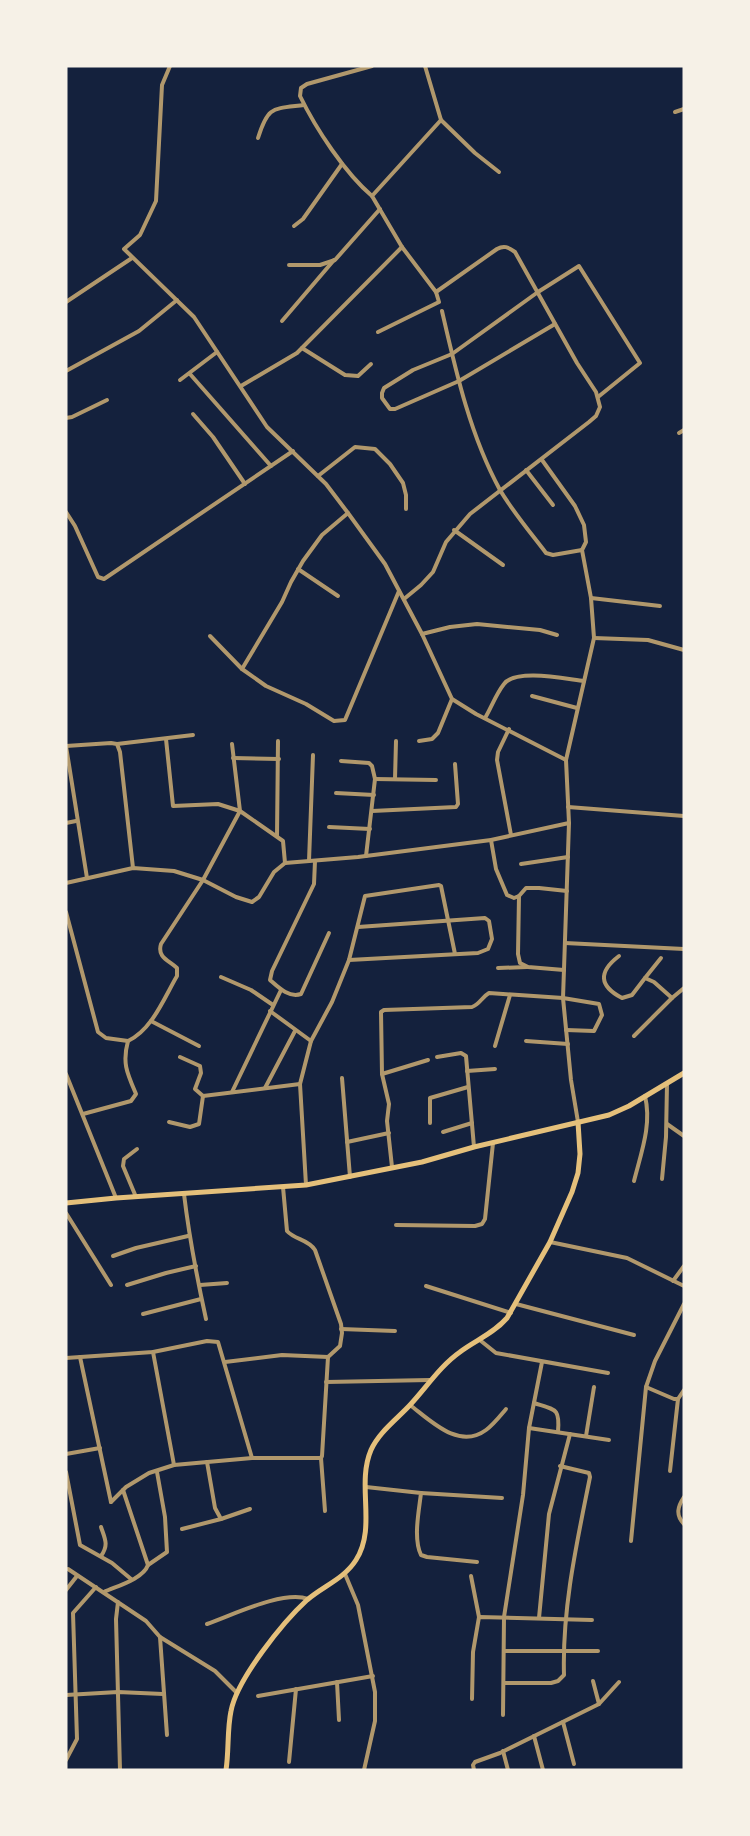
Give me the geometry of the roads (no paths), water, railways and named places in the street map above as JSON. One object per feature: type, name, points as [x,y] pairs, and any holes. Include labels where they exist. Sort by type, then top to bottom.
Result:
[{"type":"main road","points":[[66,1203],[306,1185],[422,1162],[474,1147],[609,1115],[684,1073]]},
{"type":"main road","points":[[226,1770],[231,1712],[236,1692],[245,1676],[308,1599],[345,1574],[358,1557],[366,1539],[367,1465],[371,1450],[387,1429],[455,1356],[498,1329],[512,1313],[550,1242],[572,1192],[578,1173],[580,1154],[578,1122]]},
{"type":"street","points":[[170,66],[162,85],[156,201],[140,235],[124,249],[194,317],[267,427],[326,484],[348,513],[385,564],[422,634],[452,699],[566,760]]},
{"type":"street","points":[[372,66],[307,84],[301,88],[300,96],[342,164],[372,196],[402,247],[436,292],[439,302],[378,332]]},
{"type":"street","points":[[425,66],[441,120],[475,153],[499,172]]},
{"type":"street","points":[[258,138],[264,119],[269,113],[278,108],[304,105]]},
{"type":"street","points":[[675,112],[684,109]]},
{"type":"street","points":[[372,196],[441,120]]},
{"type":"street","points":[[294,226],[303,219],[342,164]]},
{"type":"street","points":[[282,321],[380,209]]},
{"type":"street","points":[[404,599],[433,572],[441,551],[454,530],[470,514],[596,416],[600,407],[598,397],[538,292],[514,252],[508,247],[503,246],[436,292]]},
{"type":"street","points":[[241,386],[297,353],[402,247]]},
{"type":"street","points":[[66,302],[132,258]]},
{"type":"street","points":[[290,265],[320,265],[335,260]]},
{"type":"street","points":[[555,324],[459,381],[395,409],[390,409],[382,398],[381,393],[384,388],[414,370],[452,354],[538,292],[579,266],[640,363],[598,397]]},
{"type":"street","points":[[66,371],[139,331],[177,300]]},
{"type":"street","points":[[442,311],[459,381],[482,453],[500,490],[546,553],[553,555],[582,550]]},
{"type":"street","points":[[302,348],[345,375],[358,376],[371,364]]},
{"type":"street","points":[[180,380],[217,352]]},
{"type":"street","points":[[190,374],[271,466]]},
{"type":"street","points":[[66,418],[107,400]]},
{"type":"street","points":[[194,414],[213,437],[245,484]]},
{"type":"street","points":[[318,476],[355,447],[375,449],[390,464],[403,483],[406,509]]},
{"type":"street","points":[[66,512],[75,526],[98,577],[104,579],[293,451]]},
{"type":"street","points":[[542,459],[575,507],[584,525],[585,542],[582,550],[591,598],[594,638],[566,760],[569,823],[563,998],[571,1080],[578,1122]]},
{"type":"street","points":[[526,470],[553,505]]},
{"type":"street","points":[[242,669],[282,602],[298,569],[322,535],[348,513]]},
{"type":"street","points":[[454,530],[503,565]]},
{"type":"street","points":[[298,569],[338,597]]},
{"type":"street","points":[[210,636],[242,669],[266,687],[306,704],[334,721],[345,720],[399,591]]},
{"type":"street","points":[[591,598],[660,606]]},
{"type":"street","points":[[422,634],[450,627],[477,624],[540,630],[557,635]]},
{"type":"street","points":[[594,638],[648,640],[684,650]]},
{"type":"street","points":[[485,718],[509,679],[539,676],[584,681]]},
{"type":"street","points":[[532,696],[577,708]]},
{"type":"street","points":[[419,741],[432,739],[438,733],[452,699]]},
{"type":"street","points":[[509,729],[496,760],[512,836]]},
{"type":"street","points":[[87,878],[76,821],[66,746],[111,742],[117,744],[194,735]]},
{"type":"street","points":[[166,739],[173,806],[218,804],[240,811],[283,841],[285,863]]},
{"type":"street","points":[[277,836],[278,741]]},
{"type":"street","points":[[395,779],[396,741]]},
{"type":"street","points":[[117,744],[120,752],[133,868]]},
{"type":"street","points":[[66,912],[98,1032],[106,1038],[128,1041],[140,1034],[151,1021],[177,976],[177,968],[161,956],[159,951],[161,944],[203,880],[240,811],[232,744]]},
{"type":"street","points":[[313,755],[312,861],[314,884],[272,971],[270,980],[281,990],[295,996],[301,994],[328,933]]},
{"type":"street","points":[[233,758],[279,759]]},
{"type":"street","points":[[341,761],[372,766],[375,779],[374,795],[366,856]]},
{"type":"street","points":[[372,811],[456,807],[458,804],[455,764]]},
{"type":"street","points":[[375,779],[436,780]]},
{"type":"street","points":[[336,793],[374,795]]},
{"type":"street","points":[[568,807],[684,816]]},
{"type":"street","points":[[66,823],[76,821]]},
{"type":"street","points":[[66,883],[133,868],[174,871],[203,880],[236,897],[252,902],[259,897],[274,872],[285,863],[366,856],[491,840],[569,823]]},
{"type":"street","points":[[329,827],[370,829]]},
{"type":"street","points":[[491,840],[496,869],[507,895],[514,898],[526,888],[567,891]]},
{"type":"street","points":[[521,864],[568,857]]},
{"type":"street","points":[[306,1185],[300,1084],[311,1041],[332,1002],[349,960],[365,896],[435,884],[441,886],[455,954]]},
{"type":"street","points":[[519,896],[518,959],[520,963],[528,967]]},
{"type":"street","points":[[349,960],[478,953],[488,949],[492,939],[489,921],[485,918],[358,927]]},
{"type":"street","points":[[565,943],[684,948]]},
{"type":"street","points":[[619,957],[603,974],[606,986],[622,998],[632,994],[661,958]]},
{"type":"street","points":[[498,968],[528,967],[564,970]]},
{"type":"street","points":[[221,977],[251,990],[273,1005]]},
{"type":"street","points":[[645,978],[654,982],[672,998]]},
{"type":"street","points":[[634,1036],[684,988]]},
{"type":"street","points":[[232,1092],[281,990]]},
{"type":"street","points":[[392,1167],[388,1133],[389,1104],[382,1074],[381,1012],[463,1009],[479,1004],[484,995],[489,993],[563,998],[596,1003],[601,1007],[602,1015],[594,1030],[566,1030]]},
{"type":"street","points":[[495,1046],[510,995]]},
{"type":"street","points":[[270,1011],[311,1041]]},
{"type":"street","points":[[151,1021],[199,1046]]},
{"type":"street","points":[[265,1088],[296,1031]]},
{"type":"street","points":[[83,1114],[135,1098],[136,1094],[125,1067],[124,1055],[128,1041]]},
{"type":"street","points":[[526,1041],[568,1044]]},
{"type":"street","points":[[437,1057],[464,1053],[466,1056],[474,1147]]},
{"type":"street","points":[[180,1057],[200,1066],[201,1073],[195,1089],[203,1096],[300,1084]]},
{"type":"street","points":[[382,1074],[428,1060]]},
{"type":"street","points":[[467,1071],[495,1069]]},
{"type":"street","points":[[66,1074],[116,1198]]},
{"type":"street","points":[[342,1078],[350,1177]]},
{"type":"street","points":[[662,1179],[667,1083]]},
{"type":"street","points":[[430,1123],[430,1098],[468,1087]]},
{"type":"street","points":[[634,1181],[645,1141],[649,1113],[645,1095]]},
{"type":"street","points":[[169,1122],[190,1127],[199,1124],[203,1096]]},
{"type":"street","points":[[443,1132],[472,1123]]},
{"type":"street","points":[[666,1123],[683,1134]]},
{"type":"street","points":[[347,1142],[388,1133]]},
{"type":"street","points":[[396,1225],[475,1226],[482,1224],[485,1219],[493,1143]]},
{"type":"street","points":[[136,1197],[123,1166],[124,1159],[137,1149]]},
{"type":"street","points":[[283,1187],[287,1231],[307,1241],[315,1250],[341,1329],[340,1346],[328,1357],[321,1458],[325,1511]]},
{"type":"street","points":[[184,1194],[188,1236],[206,1319]]},
{"type":"street","points":[[66,1213],[111,1286]]},
{"type":"street","points":[[113,1256],[136,1248],[188,1236]]},
{"type":"street","points":[[550,1242],[627,1258],[684,1286]]},
{"type":"street","points":[[128,1285],[196,1266]]},
{"type":"street","points":[[673,1281],[684,1266]]},
{"type":"street","points":[[200,1285],[227,1283]]},
{"type":"street","points":[[426,1286],[512,1313]]},
{"type":"street","points":[[143,1314],[201,1299]]},
{"type":"street","points":[[516,1304],[634,1335]]},
{"type":"street","points":[[631,1541],[646,1387],[655,1361],[684,1305]]},
{"type":"street","points":[[341,1329],[395,1331]]},
{"type":"street","points":[[481,1341],[496,1353],[608,1372]]},
{"type":"street","points":[[66,1358],[153,1352],[218,1342],[252,1458]]},
{"type":"street","points":[[153,1352],[174,1465]]},
{"type":"street","points":[[225,1362],[282,1354],[328,1357]]},
{"type":"street","points":[[80,1357],[111,1502],[123,1490],[149,1473],[174,1465],[252,1458],[321,1458]]},
{"type":"street","points":[[503,1715],[504,1617],[523,1495],[529,1428],[542,1362]]},
{"type":"street","points":[[326,1382],[432,1380]]},
{"type":"street","points":[[585,1436],[594,1387]]},
{"type":"street","points":[[646,1387],[670,1399],[678,1399]]},
{"type":"street","points":[[670,1471],[678,1399],[684,1390]]},
{"type":"street","points":[[534,1403],[556,1410],[558,1432]]},
{"type":"street","points":[[410,1405],[447,1433],[464,1436],[476,1435],[487,1430],[506,1409]]},
{"type":"street","points":[[529,1428],[609,1440]]},
{"type":"street","points":[[539,1618],[549,1514],[570,1434]]},
{"type":"street","points":[[66,1454],[100,1448]]},
{"type":"street","points":[[207,1462],[215,1508],[221,1519]]},
{"type":"street","points":[[504,1683],[558,1681],[564,1675],[563,1651],[566,1619],[576,1546],[590,1477],[589,1473],[584,1470],[560,1466]]},
{"type":"street","points":[[66,1472],[80,1545],[101,1556],[131,1580]]},
{"type":"street","points":[[103,1592],[131,1580],[167,1552],[165,1517],[156,1472]]},
{"type":"street","points":[[366,1487],[502,1498]]},
{"type":"street","points":[[123,1490],[148,1565]]},
{"type":"street","points":[[421,1493],[418,1529],[418,1548],[421,1555],[477,1562]]},
{"type":"street","points":[[684,1497],[679,1504],[678,1513],[684,1524]]},
{"type":"street","points":[[182,1529],[250,1509]]},
{"type":"street","points":[[101,1527],[107,1543],[101,1556]]},
{"type":"street","points":[[68,1569],[146,1621],[160,1637],[215,1671],[236,1692]]},
{"type":"street","points":[[345,1574],[358,1605],[373,1676],[375,1721],[364,1770]]},
{"type":"street","points":[[66,1590],[77,1576]]},
{"type":"street","points":[[471,1576],[479,1617],[473,1652],[472,1699]]},
{"type":"street","points":[[66,1760],[78,1739],[74,1611],[96,1587]]},
{"type":"street","points":[[207,1624],[283,1597],[299,1595],[308,1599]]},
{"type":"street","points":[[118,1602],[116,1619],[120,1770]]},
{"type":"street","points":[[479,1617],[592,1620]]},
{"type":"street","points":[[160,1637],[167,1735]]},
{"type":"street","points":[[504,1651],[598,1652]]},
{"type":"street","points":[[258,1696],[373,1676]]},
{"type":"street","points":[[593,1681],[599,1704]]},
{"type":"street","points":[[337,1682],[339,1720]]},
{"type":"street","points":[[474,1770],[475,1762],[503,1751],[599,1704],[619,1682]]},
{"type":"street","points":[[289,1762],[296,1689]]},
{"type":"street","points":[[66,1695],[118,1692],[163,1694]]},
{"type":"street","points":[[563,1722],[574,1764]]},
{"type":"street","points":[[534,1736],[543,1770]]},
{"type":"street","points":[[503,1751],[508,1770]]},
{"type":"street","points":[[367,1762],[370,1770]]}]
